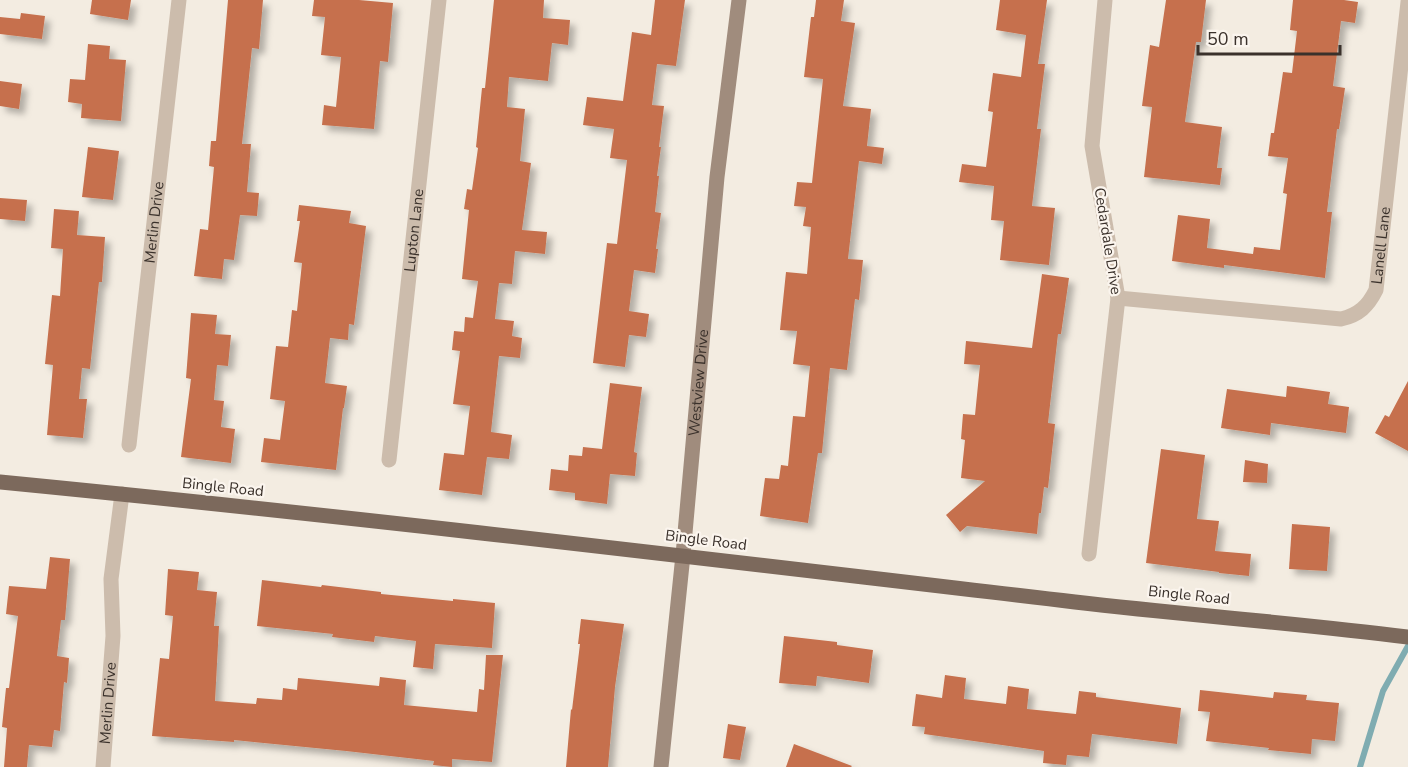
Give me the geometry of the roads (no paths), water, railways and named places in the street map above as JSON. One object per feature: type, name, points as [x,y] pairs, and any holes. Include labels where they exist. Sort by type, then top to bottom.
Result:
[{"type":"main road","name":"Westview Drive","points":[[661,767],[683,555],[717,177],[740,0]]},
{"type":"main road","name":"Bingle Road","points":[[0,482],[683,555],[1083,603],[1408,637]]},
{"type":"street","name":"Merlin Drive","points":[[129,445],[179,0]]},
{"type":"street","name":"Lupton Lane","points":[[389,460],[439,0]]},
{"type":"street","name":"Cedardale Drive","points":[[1089,554],[1118,298],[1092,146],[1106,0]]},
{"type":"street","name":"Lanell Lane","points":[[1118,298],[1341,319],[1352,316],[1363,309],[1376,290],[1408,2]]},
{"type":"street","name":"Merlin Drive","points":[[103,767],[113,636],[111,579],[122,494]]},
{"type":"waterway","points":[[1360,767],[1383,691],[1408,646]]}]
